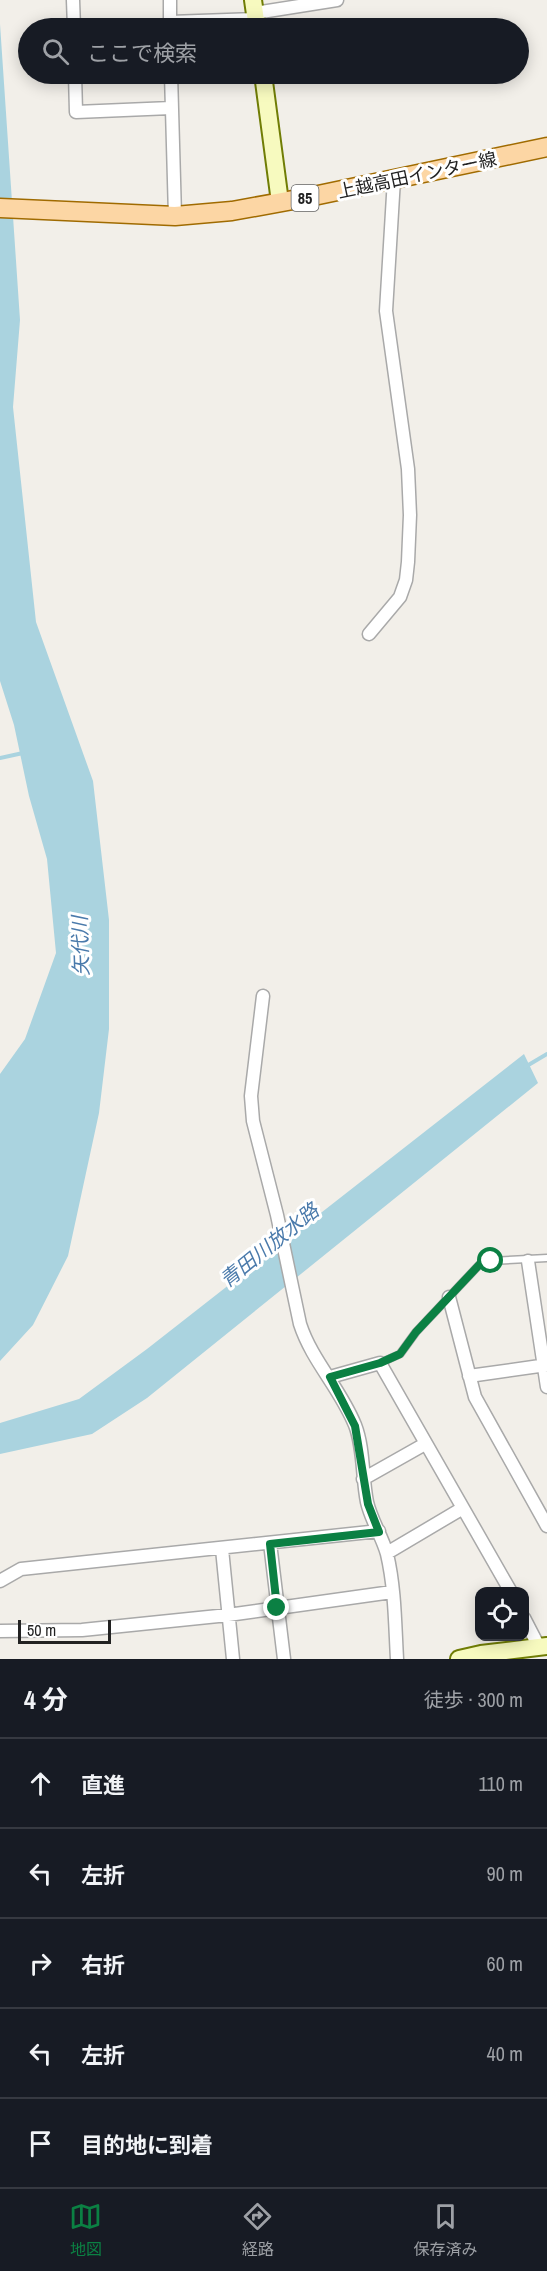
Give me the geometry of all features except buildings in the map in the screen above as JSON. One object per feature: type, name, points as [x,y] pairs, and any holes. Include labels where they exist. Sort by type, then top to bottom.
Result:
[{"type":"main road","name":"上越高田インター線","points":[[0,208],[175,216],[232,211],[547,147]]},
{"type":"street","points":[[73,0],[74,18]]},
{"type":"street","points":[[170,0],[170,18]]},
{"type":"street","points":[[230,18],[336,0]]},
{"type":"street","points":[[75,84],[76,112],[171,108]]},
{"type":"street","points":[[171,84],[175,216]]},
{"type":"street","points":[[264,84],[280,202]]},
{"type":"street","points":[[369,634],[400,597],[406,580],[408,562],[410,515],[408,469],[386,311],[394,179]]},
{"type":"street","points":[[263,996],[251,1096],[253,1120],[278,1215],[300,1324],[312,1354],[330,1377],[355,1426],[368,1504],[387,1553],[397,1659]]},
{"type":"street","points":[[528,1261],[547,1387]]},
{"type":"street","points":[[449,1297],[475,1397],[547,1526]]},
{"type":"street","points":[[330,1377],[380,1363],[508,1587]]},
{"type":"street","points":[[469,1376],[545,1365]]},
{"type":"street","points":[[363,1479],[425,1444]]},
{"type":"street","points":[[387,1553],[463,1508]]},
{"type":"street","points":[[0,1581],[21,1569],[379,1532]]},
{"type":"street","points":[[270,1544],[284,1659]]},
{"type":"street","points":[[222,1549],[233,1659]]},
{"type":"street","points":[[0,1631],[82,1630],[228,1615],[392,1592]]},
{"type":"street","points":[[459,1659],[543,1647],[529,1624]]},
{"type":"lane","points":[[380,1363],[400,1354],[416,1332],[480,1264],[491,1261],[528,1261],[547,1258]]},
{"type":"water","name":"矢代川","points":[[0,24],[20,320],[13,407],[36,622],[93,781],[109,920],[109,1029],[99,1113],[68,1256],[33,1325],[0,1361],[0,1074],[25,1039],[56,953],[47,859],[29,796],[14,725],[0,681]]},
{"type":"water","points":[[524,1054],[538,1083],[147,1398],[92,1434],[0,1454],[0,1423],[79,1399],[147,1349]]},
{"type":"waterway","points":[[0,758],[23,753]]},
{"type":"waterway","name":"青田川放水路","points":[[525,1067],[547,1054]]},
{"type":"route","points":[[277,1608],[270,1544],[379,1532],[368,1504],[355,1426],[330,1377],[380,1363],[400,1354],[416,1332],[480,1264],[491,1261]]}]
